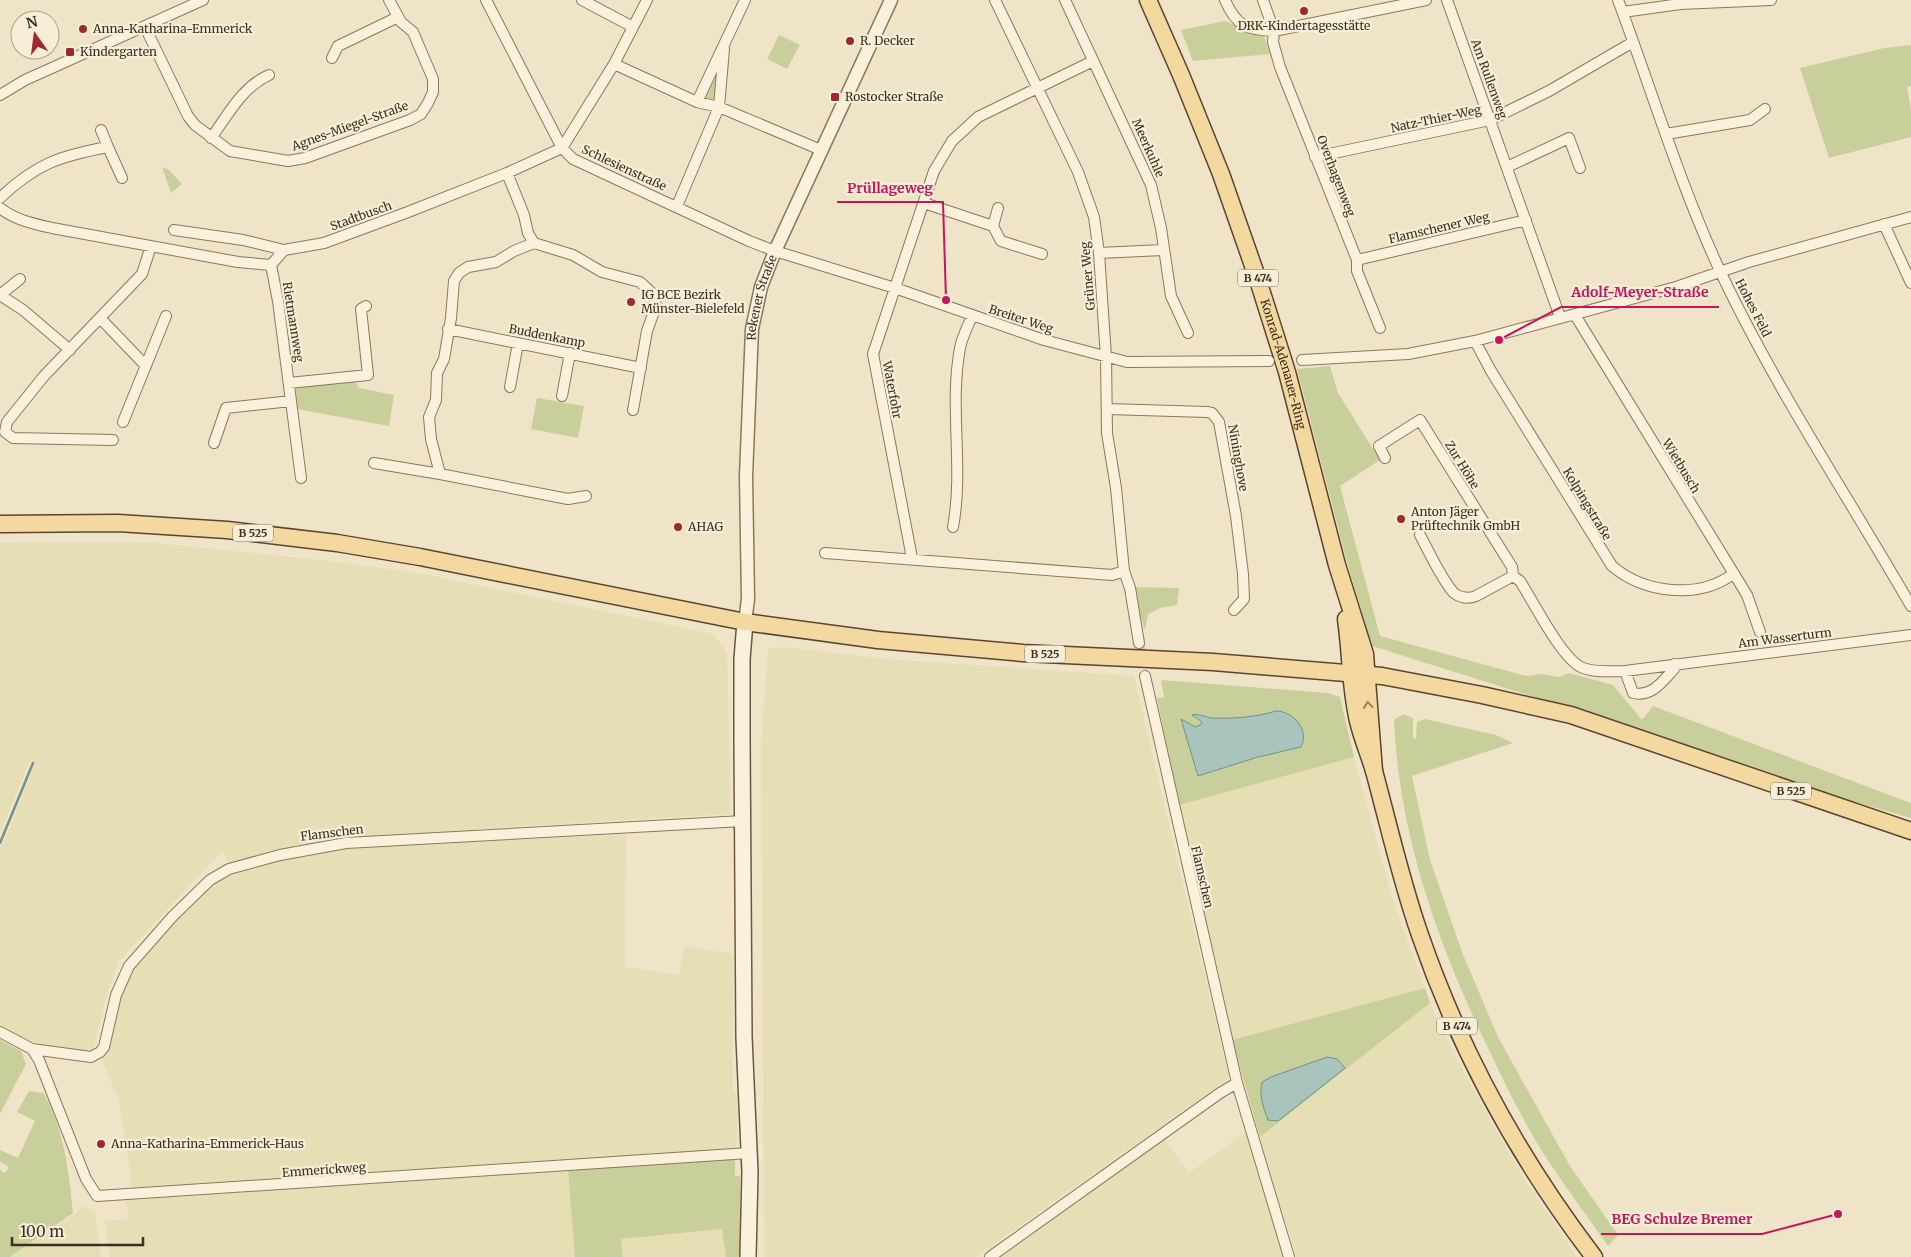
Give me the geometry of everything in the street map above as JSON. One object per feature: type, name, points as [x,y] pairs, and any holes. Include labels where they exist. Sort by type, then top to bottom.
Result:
[{"type":"main road","name":"Konrad-Adenauer-Ring","points":[[1148,0],[1200,120],[1258,277],[1287,372],[1337,565],[1364,654],[1358,674]]},
{"type":"main road","name":"B 525","points":[[0,524],[128,524],[227,530],[337,543],[420,556],[745,622],[878,640],[1023,653],[1213,662],[1358,674],[1482,694],[1572,715],[1911,831]]},
{"type":"main road","points":[[745,622],[742,659],[744,1037],[749,1153],[748,1257]]},
{"type":"main road","name":"B 474","points":[[1358,674],[1374,771],[1408,898],[1428,957],[1453,1017],[1503,1118],[1557,1205],[1594,1257]]},
{"type":"street","points":[[0,95],[25,80],[203,0]]},
{"type":"street","name":"Agnes-Miegel-Straße","points":[[145,27],[188,116],[211,138],[230,151],[296,161],[421,114],[433,92],[433,79],[413,32],[398,17],[389,0]]},
{"type":"street","name":"Schlesienstraße","points":[[486,0],[562,148],[573,159],[775,251]]},
{"type":"street","points":[[582,0],[633,27]]},
{"type":"street","points":[[562,148],[614,64],[647,0]]},
{"type":"street","points":[[697,102],[724,49],[745,0]]},
{"type":"street","name":"Rekener Straße","points":[[745,622],[748,599],[748,404],[752,329],[761,287],[775,251],[891,0]]},
{"type":"street","name":"Grüner Weg","points":[[995,0],[1078,172],[1091,208],[1099,253],[1106,357],[1107,433],[1116,488],[1124,572],[1130,588],[1139,643]]},
{"type":"street","name":"Meerkuhle","points":[[1065,0],[1151,185],[1161,228],[1171,296],[1188,333]]},
{"type":"street","points":[[1225,0],[1235,20],[1258,30],[1274,30],[1426,0]]},
{"type":"street","name":"Overhagenweg","points":[[1263,0],[1274,30],[1273,42],[1280,67],[1357,260],[1357,271],[1380,328]]},
{"type":"street","name":"Am Rullenweg","points":[[1447,0],[1560,317]]},
{"type":"street","name":"Hohes Feld","points":[[1618,0],[1688,193],[1721,273],[1782,392],[1907,590],[1911,606]]},
{"type":"street","points":[[1623,12],[1680,4],[1771,0]]},
{"type":"street","points":[[332,58],[338,46],[398,17]]},
{"type":"street","name":"Natz-Thier-Weg","points":[[1315,157],[1490,120],[1548,91],[1633,42]]},
{"type":"street","points":[[676,206],[720,107],[724,49]]},
{"type":"street","points":[[1038,86],[1093,61]]},
{"type":"street","points":[[614,64],[697,102],[720,107],[822,150]]},
{"type":"street","points":[[211,138],[246,89],[256,81],[269,75]]},
{"type":"street","name":"Waterfohr","points":[[912,558],[872,354],[940,159],[967,125],[990,110],[1038,86]]},
{"type":"street","points":[[1666,134],[1750,120],[1765,109]]},
{"type":"street","points":[[101,130],[122,178]]},
{"type":"street","points":[[1507,167],[1569,138],[1580,168]]},
{"type":"street","points":[[0,198],[18,180],[33,170],[62,157],[108,147]]},
{"type":"street","name":"Stadtbusch","points":[[284,250],[324,243],[507,173],[562,148]]},
{"type":"street","points":[[507,173],[524,215],[528,233],[534,243]]},
{"type":"street","points":[[924,203],[993,226]]},
{"type":"street","points":[[0,208],[8,214],[28,222],[238,262],[270,265],[284,250],[243,240],[174,230]]},
{"type":"street","points":[[998,208],[993,226],[1000,241],[1042,254]]},
{"type":"street","points":[[1302,360],[1408,354],[1475,341],[1560,317],[1575,315],[1721,273],[1749,262],[1911,217]]},
{"type":"street","name":"Flamschener Weg","points":[[1357,260],[1526,220]]},
{"type":"street","points":[[1884,224],[1911,283]]},
{"type":"street","points":[[440,474],[431,439],[429,417],[436,400],[437,373],[444,359],[454,281],[468,267],[496,262],[514,250],[534,243],[572,255],[602,272],[640,282],[654,295],[656,306],[647,331],[633,410]]},
{"type":"street","points":[[113,440],[13,438],[2,433],[7,422],[44,376],[142,274],[151,246]]},
{"type":"street","points":[[1099,253],[1163,250]]},
{"type":"street","name":"Breiter Weg","points":[[775,251],[895,288],[1044,340],[1127,362],[1269,361]]},
{"type":"street","name":"Rietmannweg","points":[[270,265],[278,301],[301,478]]},
{"type":"street","points":[[20,279],[0,295],[23,310],[70,350]]},
{"type":"street","points":[[289,383],[368,375],[361,309],[366,306]]},
{"type":"street","name":"Wietbusch","points":[[1575,315],[1746,595],[1760,632]]},
{"type":"street","points":[[123,422],[166,316]]},
{"type":"street","points":[[953,527],[958,499],[957,385],[960,347],[972,316]]},
{"type":"street","points":[[100,318],[146,366]]},
{"type":"street","name":"Buddenkamp","points":[[448,329],[641,368]]},
{"type":"street","name":"Kolpingstraße","points":[[1475,341],[1491,371],[1612,566],[1623,576],[1638,583],[1684,590],[1708,588],[1733,574]]},
{"type":"street","points":[[510,387],[518,343]]},
{"type":"street","points":[[562,396],[570,353]]},
{"type":"street","points":[[214,443],[226,408],[291,401]]},
{"type":"street","name":"Nininghove","points":[[1106,409],[1206,412],[1216,417],[1221,429],[1236,516],[1243,574],[1244,599],[1234,610]]},
{"type":"street","name":"Zur Höhe","points":[[1385,458],[1379,446],[1420,420],[1512,567],[1513,576],[1520,581],[1568,659],[1590,670],[1625,671],[1662,665]]},
{"type":"street","points":[[374,463],[568,499],[586,496]]},
{"type":"street","points":[[1420,536],[1449,585],[1459,596],[1470,598],[1476,596],[1513,576]]},
{"type":"street","points":[[826,553],[912,558],[1000,567],[1112,575],[1124,572]]},
{"type":"street","name":"Am Wasserturm","points":[[1662,665],[1911,635]]},
{"type":"street","points":[[1625,671],[1633,693],[1649,693],[1674,669],[1674,664]]},
{"type":"street","name":"Flamschen","points":[[1145,676],[1237,1083],[1289,1257]]},
{"type":"street","name":"Flamschen","points":[[32,1049],[91,1057],[100,1052],[104,1047],[116,995],[129,966],[173,916],[210,880],[228,869],[305,848],[346,843],[743,821]]},
{"type":"street","points":[[0,1032],[32,1049]]},
{"type":"street","name":"Emmerickweg","points":[[32,1049],[43,1067],[86,1179],[97,1196],[749,1153]]},
{"type":"street","points":[[990,1257],[1220,1093],[1237,1083]]},
{"type":"shaded area","points":[[0,543],[155,543],[322,560],[423,574],[713,634],[727,653],[731,814],[476,829],[480,842],[626,834],[625,967],[679,975],[684,946],[733,954],[733,1091],[737,1095],[737,1149],[133,1192],[119,1100],[101,1058],[106,1051],[123,984],[137,962],[208,885],[232,871],[222,851],[119,961],[107,994],[93,1049],[86,1053],[47,1047],[0,1028],[0,851],[35,763],[30,761],[0,833]]},
{"type":"shaded area","points":[[785,647],[885,659],[1134,676],[1229,1078],[976,1257],[764,1257],[761,745],[768,649]]},
{"type":"shaded area","points":[[1354,757],[1393,901],[1425,988],[1232,1040],[1179,805]]},
{"type":"shaded area","points":[[1430,1003],[1457,1059],[1522,1175],[1577,1257],[1296,1257],[1260,1137]]},
{"type":"shaded area","points":[[1246,1132],[1258,1166],[1284,1257],[996,1257],[1164,1139],[1189,1173]]},
{"type":"shaded area","points":[[568,1170],[575,1257],[110,1257],[105,1221],[129,1219],[125,1200]]},
{"type":"shaded area","points":[[86,1206],[95,1212],[101,1257],[10,1257]]},
{"type":"shaded area","points":[[722,1229],[726,1257],[623,1257],[621,1239]]},
{"type":"green space","points":[[1225,21],[1264,36],[1270,54],[1193,61],[1181,30]]},
{"type":"green space","points":[[779,35],[800,45],[787,69],[767,59]]},
{"type":"green space","points":[[1911,45],[1911,86],[1907,87],[1911,111],[1911,137],[1829,158],[1800,68],[1884,48]]},
{"type":"green space","points":[[721,62],[715,100],[703,98]]},
{"type":"green space","points":[[162,167],[169,170],[182,184],[171,193]]},
{"type":"green space","points":[[1330,366],[1338,393],[1380,460],[1340,486],[1380,636],[1526,676],[1543,674],[1559,677],[1569,673],[1613,685],[1642,720],[1653,706],[1911,803],[1911,818],[1831,795],[1639,730],[1372,646],[1348,566],[1297,369]]},
{"type":"green space","points":[[355,381],[359,388],[394,395],[389,426],[297,409],[296,388]]},
{"type":"green space","points":[[537,398],[584,406],[578,438],[531,429]]},
{"type":"green space","points":[[1132,587],[1179,588],[1177,605],[1160,608],[1148,614],[1145,630]]},
{"type":"green space","points":[[1161,680],[1328,693],[1340,697],[1354,757],[1179,805],[1157,698],[1164,697]]},
{"type":"green space","points":[[1403,714],[1413,718],[1413,739],[1416,738],[1417,722],[1425,719],[1496,735],[1513,743],[1412,776],[1430,860],[1462,952],[1498,1037],[1570,1166],[1618,1235],[1608,1246],[1547,1159],[1524,1120],[1471,1012],[1454,972],[1425,891],[1413,849],[1404,806],[1397,764],[1394,720]]},
{"type":"green space","points":[[1425,988],[1430,1003],[1260,1137],[1232,1040]]},
{"type":"green space","points":[[0,1040],[21,1051],[26,1064],[0,1114]]},
{"type":"green space","points":[[29,1091],[44,1093],[51,1107],[64,1151],[73,1213],[10,1257],[0,1257],[0,1170],[5,1173],[9,1167],[0,1162],[0,1150],[18,1158],[35,1121],[17,1112]]},
{"type":"green space","points":[[735,1158],[735,1176],[740,1176],[740,1257],[726,1257],[722,1229],[621,1239],[623,1257],[575,1257],[568,1170]]},
{"type":"water","points":[[1276,711],[1288,714],[1302,728],[1303,741],[1301,747],[1258,757],[1198,776],[1181,719],[1195,727],[1202,724],[1201,721],[1192,715],[1212,718],[1236,718]]},
{"type":"water","points":[[1327,1057],[1337,1059],[1345,1068],[1278,1121],[1268,1120],[1261,1097],[1262,1082]]},
{"type":"waterway","points":[[0,843],[33,763]]},
{"type":"tunnel","points":[[1139,643],[1145,676]]},
{"type":"place","name":"DRK-Kindertagesstätte","points":[[1304,11]]},
{"type":"place","name":"Anna-Katharina-Emmerick","points":[[83,29]]},
{"type":"place","name":"R. Decker","points":[[850,41]]},
{"type":"place","name":"Kindergarten","points":[[70,52]]},
{"type":"place","name":"Rostocker Straße","points":[[835,97]]},
{"type":"place","name":"Prüllageweg","points":[[946,300]]},
{"type":"place","name":"IG BCE Bezirk Münster-Bielefeld","points":[[631,302]]},
{"type":"place","name":"Adolf-Meyer-Straße","points":[[1499,340]]},
{"type":"place","name":"Anton Jäger Prüftechnik GmbH","points":[[1401,519]]},
{"type":"place","name":"AHAG","points":[[678,527]]},
{"type":"place","name":"Anna-Katharina-Emmerick-Haus","points":[[101,1144]]},
{"type":"place","name":"BEG Schulze Bremer","points":[[1838,1214]]}]
